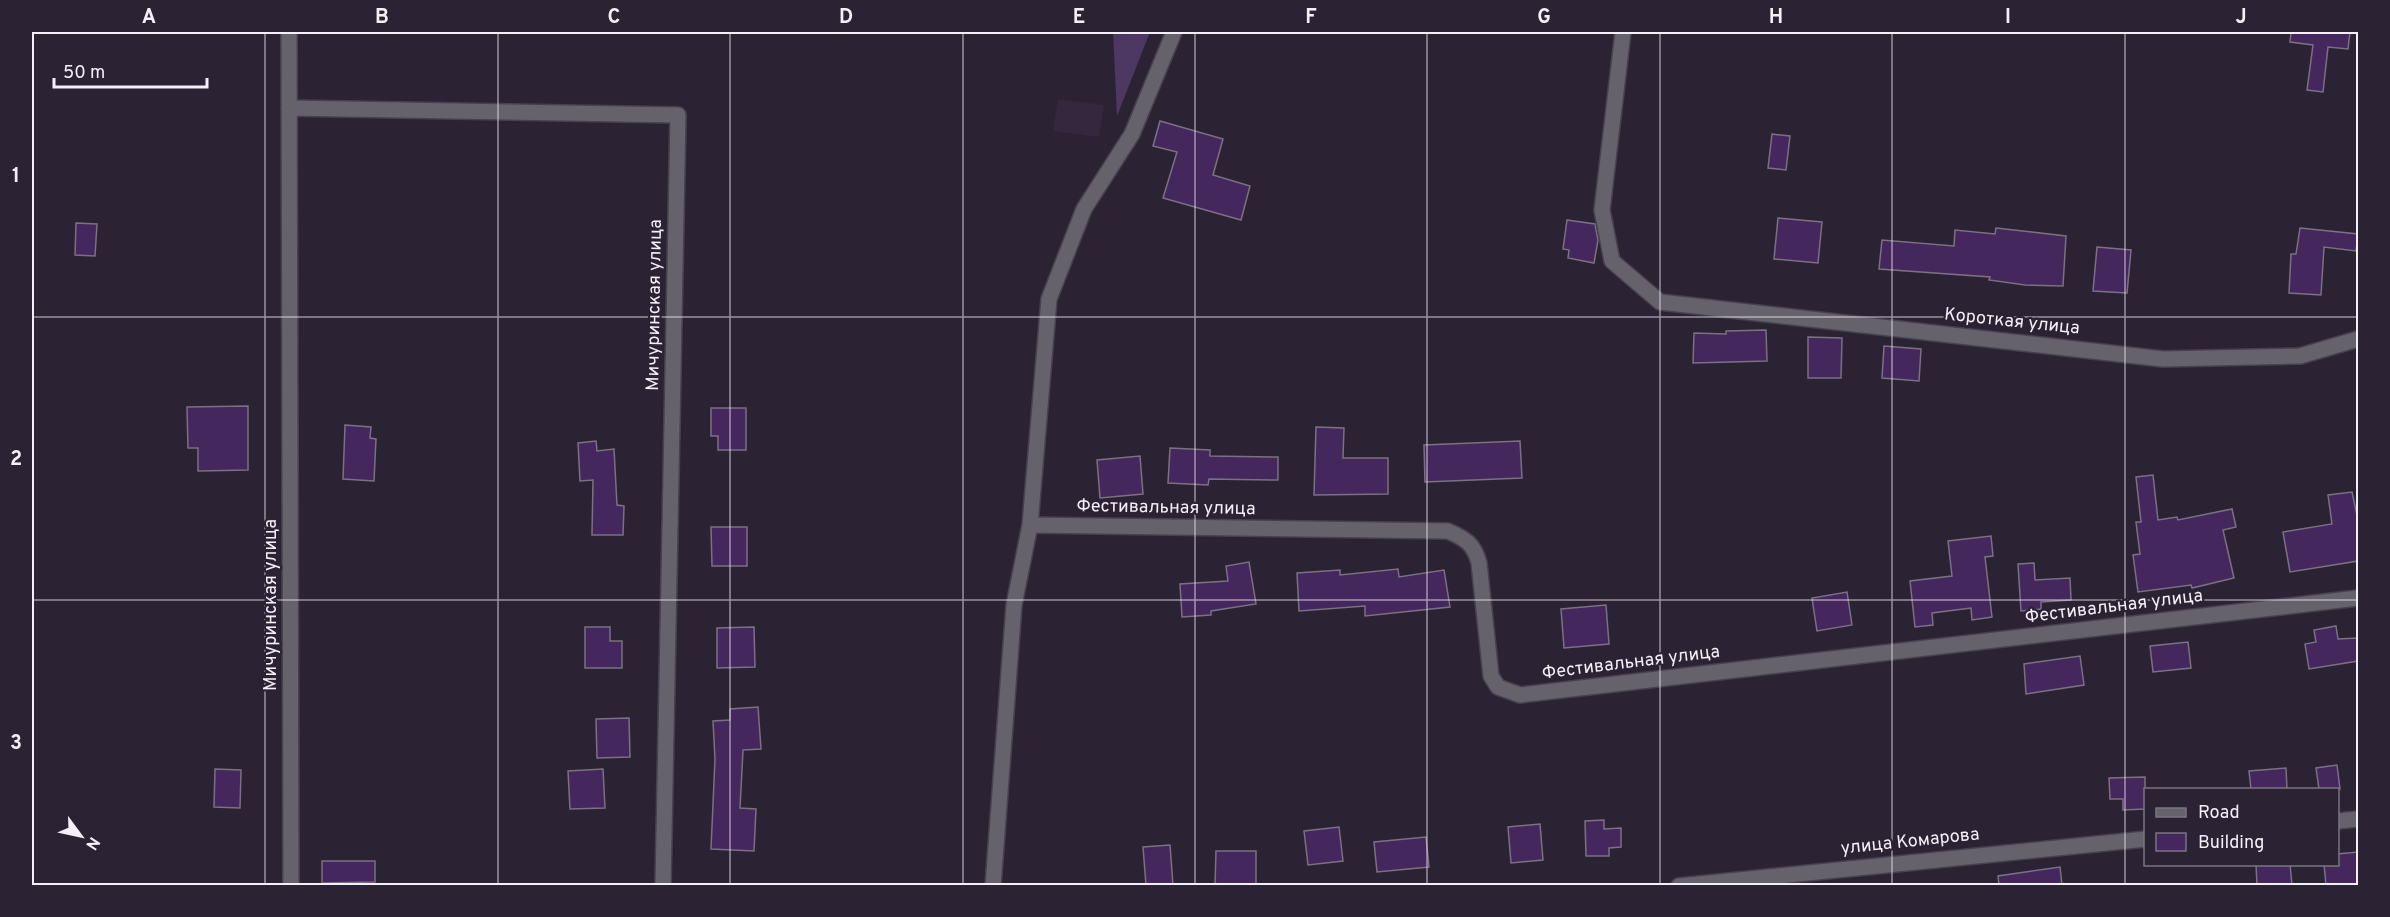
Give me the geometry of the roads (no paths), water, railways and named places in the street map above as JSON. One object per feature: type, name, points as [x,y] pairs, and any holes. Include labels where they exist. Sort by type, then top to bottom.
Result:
[{"type":"street","name":"Мичуринская улица","points":[[289,32],[291,885]]},
{"type":"street","points":[[993,885],[1014,605],[1030,525],[1049,299],[1084,209],[1132,134],[1174,32]]},
{"type":"street","name":"Короткая улица","points":[[1623,32],[1602,210],[1612,261],[1660,302],[2163,359],[2300,356],[2358,339]]},
{"type":"street","name":"Мичуринская улица","points":[[289,108],[678,115],[663,885]]},
{"type":"street","name":"Фестивальная улица","points":[[1030,525],[1448,531],[1463,537],[1475,548],[1479,563],[1491,676],[1498,687],[1520,695],[2358,598]]},
{"type":"street","points":[[2339,821],[2358,819]]},
{"type":"street","name":"улица Комарова","points":[[1679,885],[2144,839]]}]
